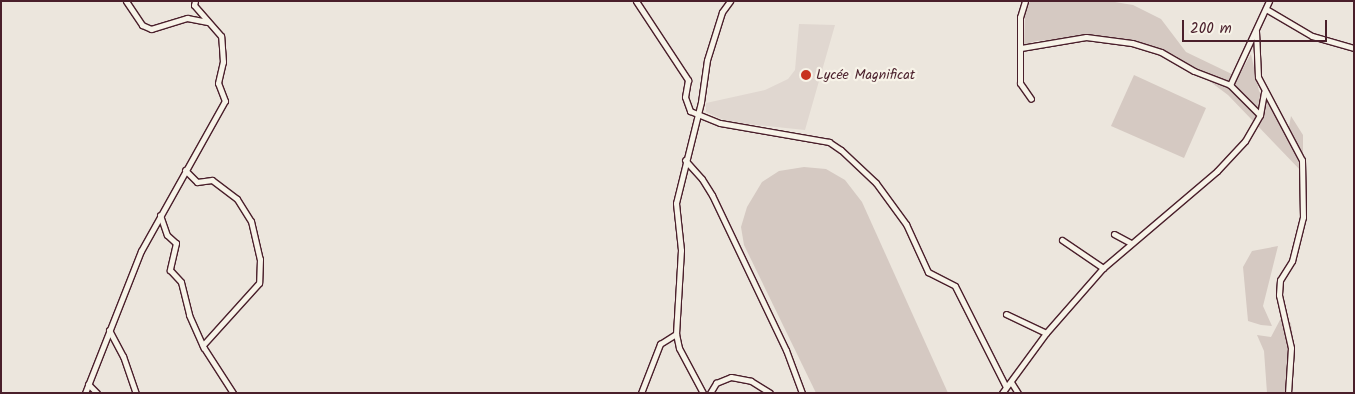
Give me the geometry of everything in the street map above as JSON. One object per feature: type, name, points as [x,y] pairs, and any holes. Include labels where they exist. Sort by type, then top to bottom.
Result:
[{"type":"street","points":[[126,1],[142,25],[151,29],[187,18],[208,22]]},
{"type":"street","points":[[86,393],[141,251],[225,101],[218,83],[223,62],[221,36],[194,5],[195,1]]},
{"type":"street","points":[[636,1],[681,65],[688,80],[685,97],[690,111],[730,125],[803,135],[828,142],[841,150],[891,203],[928,272],[955,286],[1004,390],[1046,333],[1103,268],[1217,171],[1245,141],[1260,115],[1264,92]]},
{"type":"street","points":[[703,393],[679,348],[676,334],[681,250],[676,203],[684,160],[697,115],[707,60],[722,12],[730,1]]},
{"type":"street","points":[[1024,1],[1020,17],[1020,83],[1031,99]]},
{"type":"street","points":[[1230,85],[1269,1]]},
{"type":"street","points":[[1266,8],[1312,36],[1354,48]]},
{"type":"street","points":[[1256,31],[1255,55],[1264,92],[1302,160],[1303,217],[1292,261],[1280,280],[1279,295],[1291,348],[1288,393]]},
{"type":"street","points":[[1021,48],[1086,37],[1132,43],[1161,52],[1194,71],[1230,85],[1260,115]]},
{"type":"street","points":[[684,160],[702,179],[712,195],[786,350],[802,393]]},
{"type":"street","points":[[185,170],[197,182],[212,180],[237,199],[251,221],[260,258],[259,283],[202,345]]},
{"type":"street","points":[[160,215],[167,235],[176,243],[170,270],[181,282],[189,315],[202,345],[233,393]]},
{"type":"street","points":[[1114,234],[1131,243]]},
{"type":"street","points":[[1062,240],[1103,268]]},
{"type":"street","points":[[1006,314],[1046,333]]},
{"type":"street","points":[[109,330],[123,356],[136,393]]},
{"type":"street","points":[[641,393],[660,344],[676,334]]},
{"type":"street","points":[[710,393],[716,384],[731,377],[751,381],[770,393]]},
{"type":"street","points":[[1011,382],[1018,393]]},
{"type":"street","points":[[88,384],[97,393]]},
{"type":"shaded area","points":[[1030,1],[1109,1],[1133,5],[1161,19],[1186,52],[1238,77],[1251,54],[1259,91],[1288,132],[1291,116],[1303,135],[1303,173],[1228,95],[1176,56],[1137,41],[1102,36],[1036,41],[1024,45],[1025,14]]},
{"type":"shaded area","name":"Lycée Magnificat","points":[[799,24],[835,25],[805,130],[728,122],[706,112],[706,103],[765,90],[788,79],[795,70]]},
{"type":"shaded area","points":[[1134,75],[1206,108],[1184,158],[1111,126]]},
{"type":"shaded area","points":[[804,167],[826,169],[845,180],[862,202],[948,393],[816,393],[744,245],[741,227],[747,207],[762,182],[779,171]]},
{"type":"shaded area","points":[[1278,246],[1263,306],[1272,326],[1261,325],[1248,321],[1243,267],[1252,251]]},
{"type":"shaded area","points":[[1281,318],[1291,323],[1295,354],[1291,393],[1267,393],[1264,351],[1257,335],[1271,337]]},
{"type":"place","name":"Lycée Magnificat","points":[[806,75]]}]
